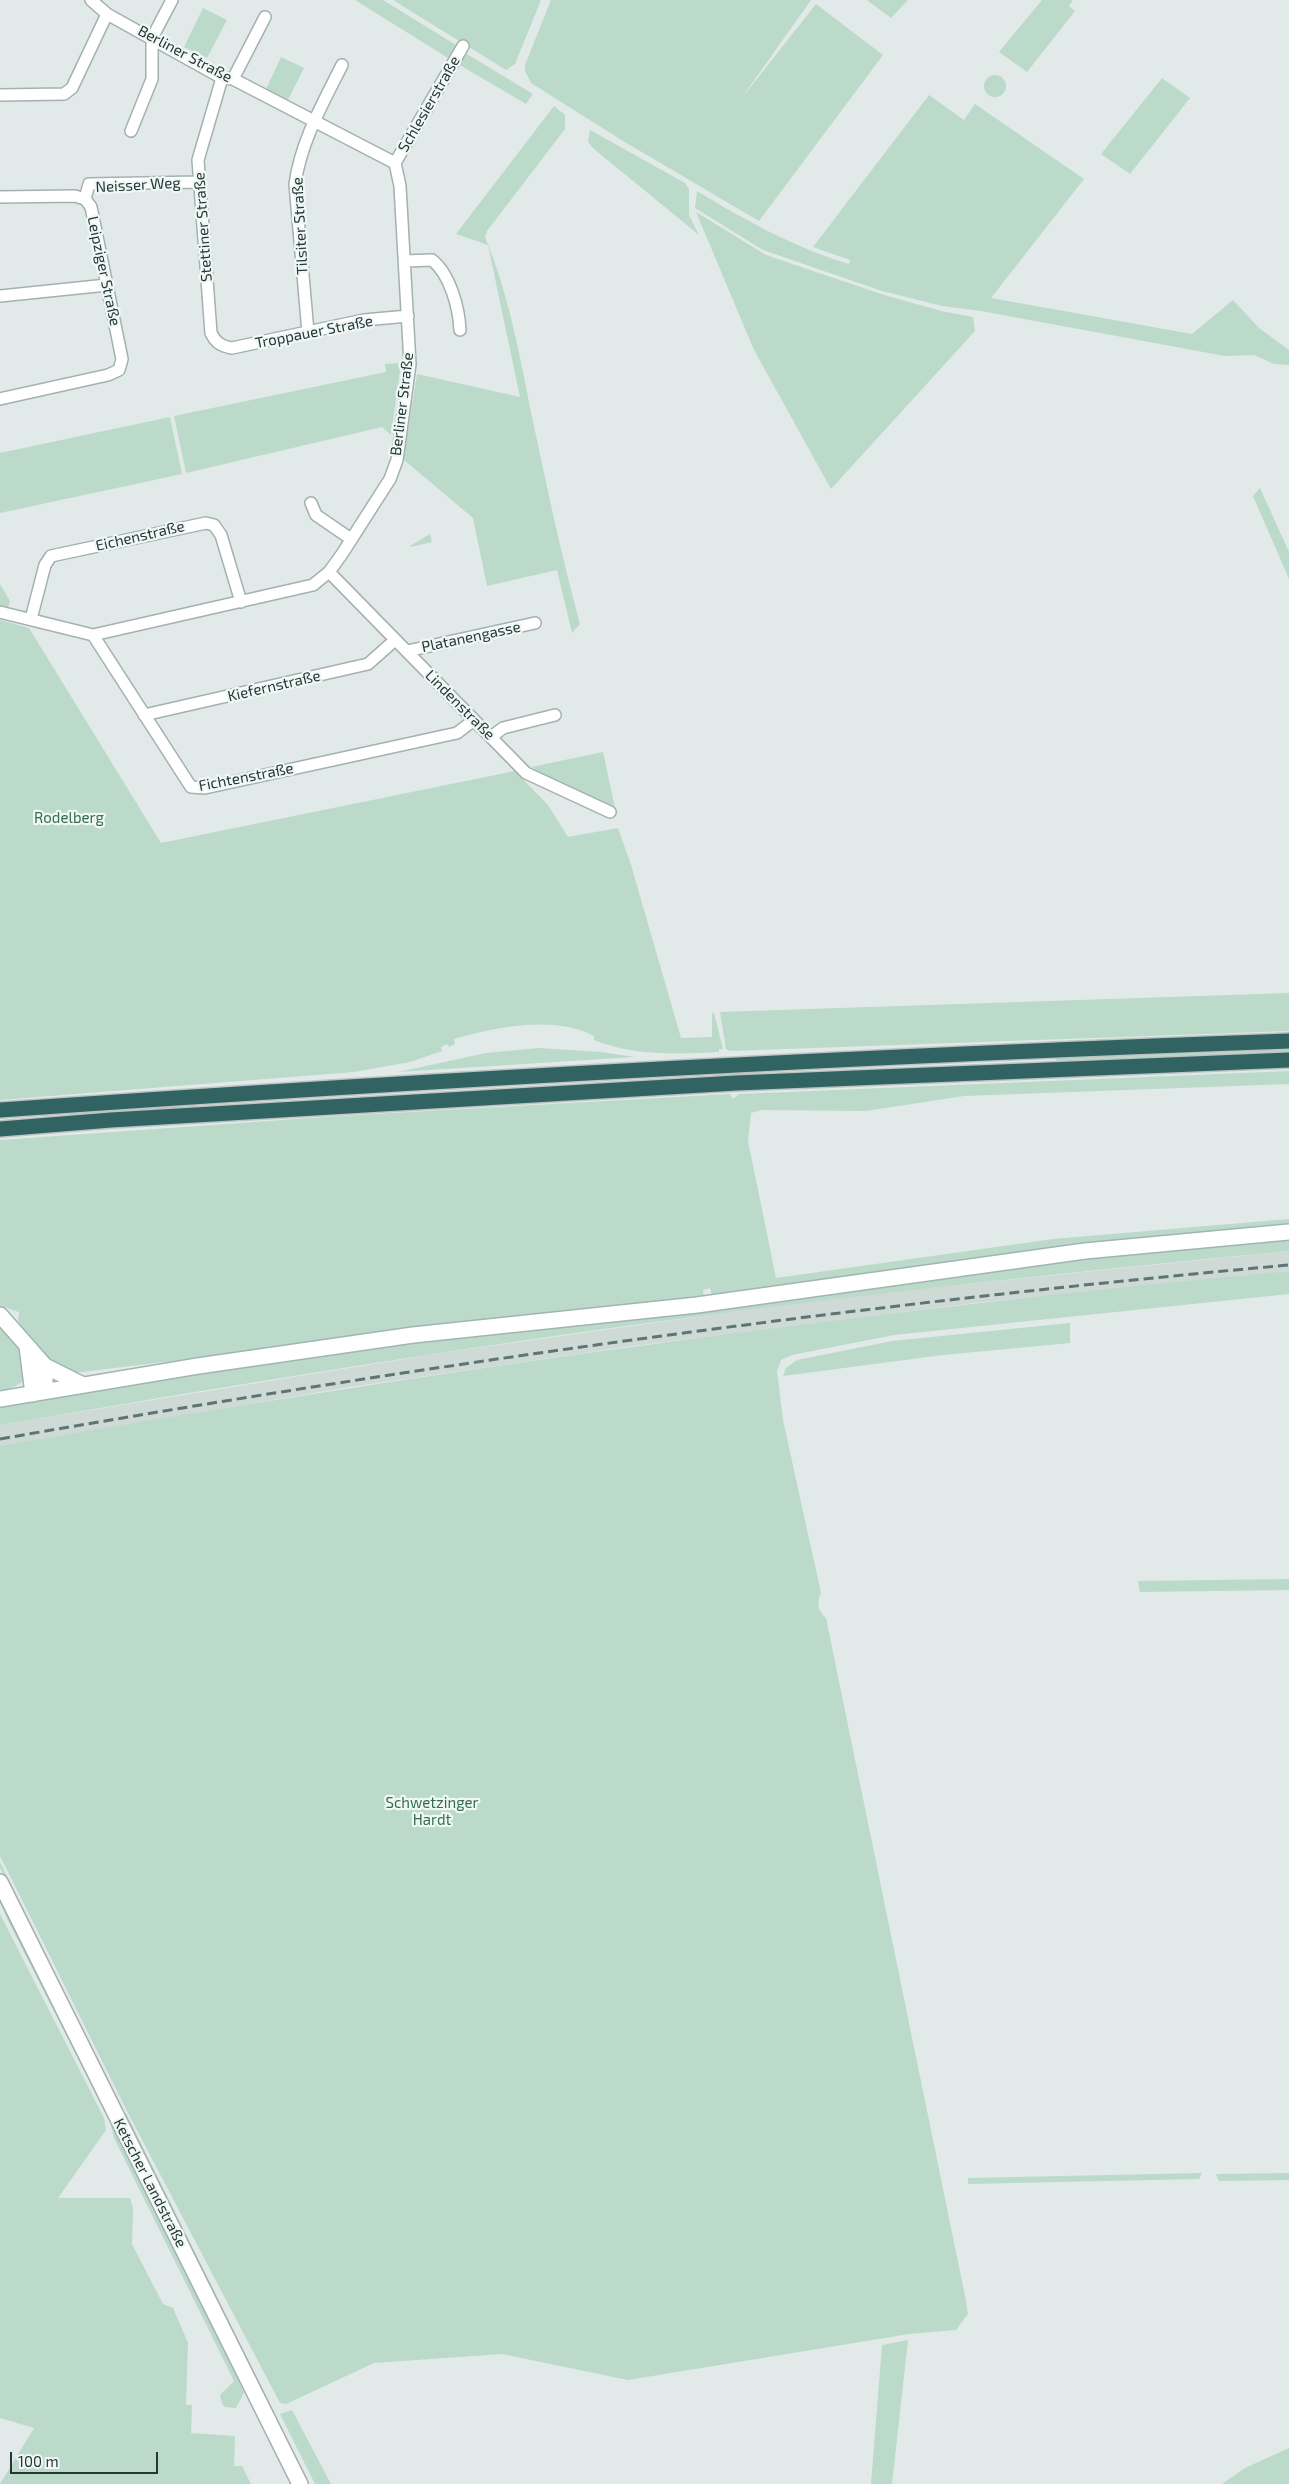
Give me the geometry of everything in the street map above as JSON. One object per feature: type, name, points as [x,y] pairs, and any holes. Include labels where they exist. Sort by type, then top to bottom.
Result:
[{"type":"highway","points":[[0,1110],[325,1087],[727,1064],[1289,1041]]},
{"type":"highway","points":[[0,1129],[111,1120],[732,1083],[1289,1060]]},
{"type":"main road","points":[[0,1399],[413,1335],[697,1305],[1084,1251],[1289,1232]]},
{"type":"main road","points":[[0,1315],[45,1366],[83,1385]]},
{"type":"main road","points":[[27,1344],[39,1393]]},
{"type":"main road","points":[[39,1393],[45,1366]]},
{"type":"main road","name":"Ketscher Landstraße","points":[[0,1882],[300,2484]]},
{"type":"street","name":"Berliner Straße","points":[[0,612],[93,635],[313,585],[329,572],[352,538],[390,479],[397,460],[410,364],[400,186],[395,164],[227,79],[107,14],[90,0]]},
{"type":"street","points":[[131,131],[152,78],[152,38],[172,0]]},
{"type":"street","points":[[0,95],[64,94],[72,88],[107,14]]},
{"type":"street","name":"Stettiner Straße","points":[[221,346],[215,341],[212,332],[198,182],[198,160],[227,79],[266,17]]},
{"type":"street","name":"Schlesierstraße","points":[[395,164],[463,46]]},
{"type":"street","name":"Tilsiter Straße","points":[[308,332],[295,184],[298,166],[313,123],[342,65]]},
{"type":"street","name":"Neisser Weg","points":[[85,199],[90,184],[198,182]]},
{"type":"street","name":"Leipziger Straße","points":[[0,197],[75,196],[85,199],[91,207],[122,359],[119,370],[108,375],[0,399]]},
{"type":"street","points":[[405,261],[432,260],[442,267],[459,316],[460,330]]},
{"type":"street","points":[[0,296],[107,285]]},
{"type":"street","name":"Troppauer Straße","points":[[221,346],[232,348],[364,320],[408,316]]},
{"type":"street","points":[[311,504],[316,515],[352,538]]},
{"type":"street","name":"Eichenstraße","points":[[31,619],[45,565],[51,556],[206,523],[214,525],[221,534],[241,602]]},
{"type":"street","name":"Lindenstraße","points":[[329,572],[526,773],[610,812]]},
{"type":"street","name":"Platanengasse","points":[[407,651],[535,623]]},
{"type":"street","name":"Fichtenstraße","points":[[93,635],[191,787],[205,788],[457,733],[474,720]]},
{"type":"street","name":"Kiefernstraße","points":[[144,715],[368,664],[395,640]]},
{"type":"street","points":[[491,737],[503,728],[555,715]]},
{"type":"shaded area","points":[[1289,1251],[1289,1271],[975,1303],[633,1346],[350,1387],[0,1446],[0,1425],[441,1353],[724,1313],[900,1291]]},
{"type":"green space","points":[[355,0],[383,0],[456,45],[448,58]]},
{"type":"green space","points":[[393,0],[541,0],[515,64],[506,70]]},
{"type":"green space","points":[[551,0],[811,0],[741,99],[816,4],[883,55],[759,221],[623,141],[531,83],[525,71],[525,65]]},
{"type":"green space","points":[[867,0],[908,0],[891,18]]},
{"type":"green space","points":[[1042,0],[1073,0],[1069,6],[1075,11],[1027,72],[999,52]]},
{"type":"green space","points":[[203,8],[227,20],[207,58],[184,47]]},
{"type":"green space","points":[[467,54],[533,94],[526,104],[458,64]]},
{"type":"green space","points":[[281,57],[304,68],[288,100],[266,89]]},
{"type":"green space","points":[[995,75],[1003,78],[1006,86],[1003,94],[995,97],[987,94],[984,86],[987,78]]},
{"type":"green space","points":[[1162,78],[1190,98],[1130,174],[1101,154]]},
{"type":"green space","points":[[929,95],[964,120],[975,104],[1084,179],[991,298],[1192,334],[1233,300],[1259,328],[1289,350],[1289,365],[1274,364],[1254,355],[1225,356],[981,311],[942,306],[882,291],[763,250],[695,208],[697,191],[790,242],[849,264],[850,260],[813,247]]},
{"type":"green space","points":[[554,106],[565,115],[565,129],[487,231],[485,237],[488,245],[456,234]]},
{"type":"green space","points":[[590,130],[685,183],[689,189],[689,215],[699,235],[594,149],[588,142]]},
{"type":"green space","points":[[696,212],[766,255],[881,294],[941,311],[973,317],[975,331],[831,489],[754,350]]},
{"type":"green space","points":[[488,246],[501,281],[513,326],[554,520],[580,624],[572,633],[557,570],[487,586],[473,518],[403,459],[417,374],[520,397]]},
{"type":"green space","points":[[401,363],[391,435],[382,427],[186,473],[174,416],[386,372],[385,364]]},
{"type":"green space","points":[[170,417],[182,474],[0,513],[0,453]]},
{"type":"green space","points":[[1260,488],[1289,552],[1289,579],[1253,496]]},
{"type":"green space","points":[[430,534],[432,542],[410,547],[410,546]]},
{"type":"green space","points":[[0,584],[10,601],[8,607],[0,605]]},
{"type":"green space","name":"Rodelberg","points":[[0,620],[29,628],[161,843],[515,771],[548,805],[568,837],[618,828],[631,865],[681,1038],[712,1037],[712,1013],[714,1013],[723,1049],[719,1049],[719,1052],[656,1053],[609,1045],[594,1040],[594,1036],[561,1026],[525,1025],[506,1027],[454,1039],[455,1044],[449,1047],[447,1044],[441,1047],[442,1051],[410,1062],[354,1072],[0,1100]]},
{"type":"green space","points":[[603,752],[615,808],[550,779],[531,767]]},
{"type":"green space","points":[[1289,993],[1289,1031],[730,1051],[726,1049],[720,1012]]},
{"type":"green space","points":[[539,1048],[601,1052],[635,1057],[398,1072],[486,1053]]},
{"type":"green space","points":[[1289,1048],[1289,1054],[1056,1062],[1056,1056]]},
{"type":"green space","points":[[1289,1071],[1289,1084],[964,1096],[866,1111],[762,1110],[751,1113],[748,1141],[776,1278],[1053,1239],[1289,1219],[1289,1226],[712,1296],[710,1288],[703,1290],[704,1297],[73,1373],[52,1363],[43,1354],[18,1321],[19,1312],[0,1306],[0,1140],[339,1116],[730,1094],[733,1099],[739,1094]]},
{"type":"green space","points":[[1289,1236],[1289,1251],[1077,1272],[795,1304],[633,1325],[361,1365],[0,1425],[0,1407],[286,1357],[1020,1264]]},
{"type":"green space","name":"Schwetzinger Hardt","points":[[1289,1271],[1289,1294],[894,1335],[792,1355],[781,1360],[777,1371],[783,1420],[821,1593],[819,1607],[821,1613],[826,1618],[965,2296],[968,2314],[956,2330],[909,2334],[628,2380],[502,2354],[374,2363],[286,2404],[280,2403],[128,2113],[0,1856],[0,1446],[321,1393],[643,1345],[966,1305]]},
{"type":"green space","points":[[0,1323],[23,1354],[25,1380],[14,1387],[0,1392]]},
{"type":"green space","points":[[1070,1323],[1070,1343],[943,1355],[783,1376],[786,1368],[797,1360],[892,1341]]},
{"type":"green space","points":[[1289,1579],[1289,1590],[1140,1592],[1138,1581]]},
{"type":"green space","points":[[0,1862],[122,2107],[119,2109],[0,1868]]},
{"type":"green space","points":[[0,1896],[109,2111],[106,2113],[10,1925],[0,1903]]},
{"type":"green space","points":[[0,1914],[104,2118],[106,2130],[58,2198],[130,2198],[133,2208],[132,2244],[163,2304],[173,2308],[188,2343],[186,2405],[192,2405],[191,2433],[235,2436],[234,2466],[242,2466],[251,2484],[0,2484],[34,2428],[0,2418]]},
{"type":"green space","points":[[126,2113],[271,2406],[123,2115]]},
{"type":"green space","points":[[113,2120],[231,2360],[244,2393],[236,2408],[225,2407],[222,2404],[220,2395],[234,2381],[114,2138],[110,2122]]},
{"type":"green space","points":[[1202,2173],[1199,2179],[968,2184],[968,2178]]},
{"type":"green space","points":[[1289,2173],[1289,2180],[1219,2181],[1216,2174]]},
{"type":"green space","points":[[908,2340],[892,2484],[871,2484],[882,2345]]},
{"type":"green space","points":[[292,2410],[331,2484],[315,2484],[280,2414]]},
{"type":"green space","points":[[1289,2448],[1289,2484],[1222,2484],[1245,2468]]},
{"type":"railway","points":[[0,1439],[482,1361],[804,1317],[966,1298],[1289,1265]]}]
